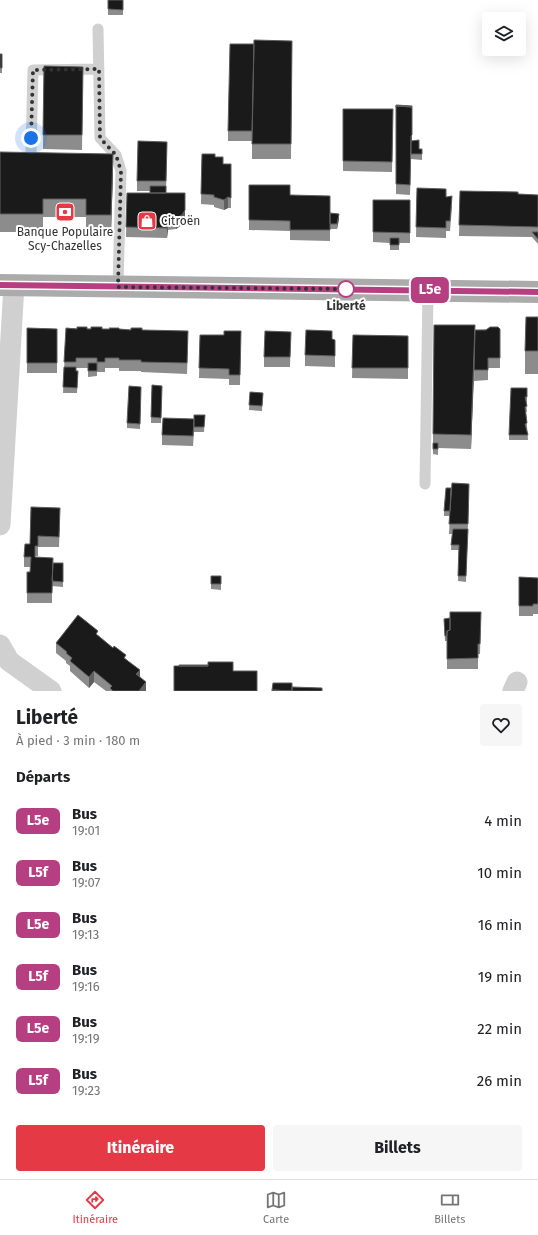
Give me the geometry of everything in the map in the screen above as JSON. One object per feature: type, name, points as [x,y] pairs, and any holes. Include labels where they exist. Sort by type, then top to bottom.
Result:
[{"type":"main road","points":[[7,285],[538,292]]},
{"type":"street","points":[[0,525],[7,285]]},
{"type":"street","points":[[0,644],[9,661],[51,691]]},
{"type":"lane","points":[[98,29],[100,138],[116,155],[121,171],[118,287]]},
{"type":"lane","points":[[30,152],[33,70],[99,69]]},
{"type":"lane","points":[[425,484],[428,290]]},
{"type":"building","points":[[108,0],[123,0],[123,10],[108,9]]},
{"type":"building","points":[[254,40],[292,41],[291,144],[252,144]]},
{"type":"building","points":[[230,44],[254,44],[252,131],[228,131]]},
{"type":"building","points":[[0,54],[2,54],[2,68],[0,68]]},
{"type":"building","points":[[44,66],[83,67],[82,135],[43,135]]},
{"type":"building","points":[[396,106],[412,106],[412,107]]},
{"type":"building","points":[[396,106],[412,107],[410,185],[396,184]]},
{"type":"building","points":[[343,109],[393,109],[392,162],[343,161]]},
{"type":"building","points":[[419,140],[419,149],[422,149],[422,154],[411,154],[411,141]]},
{"type":"building","points":[[138,141],[167,142],[166,181],[137,181]]},
{"type":"building","points":[[0,152],[113,154],[111,215],[86,215],[86,199],[43,199],[43,214],[0,214]]},
{"type":"building","points":[[202,154],[215,154],[215,157],[223,157],[223,164],[231,164],[231,198],[228,197],[224,200],[214,197],[214,195],[201,194]]},
{"type":"building","points":[[249,185],[290,185],[290,195],[330,196],[330,230],[290,230],[290,221],[249,220]]},
{"type":"building","points":[[150,186],[166,186],[166,193],[150,193]]},
{"type":"building","points":[[417,188],[446,189],[446,197],[452,196],[450,221],[446,221],[446,228],[416,227]]},
{"type":"building","points":[[460,191],[518,192],[518,194],[538,195],[538,227],[459,225]]},
{"type":"building","points":[[127,193],[185,193],[185,210],[182,215],[168,220],[167,228],[126,227]]},
{"type":"building","points":[[373,200],[410,200],[410,233],[373,232]]},
{"type":"building","points":[[330,213],[339,214],[337,224],[330,224]]},
{"type":"building","points":[[532,232],[538,232],[538,239]]},
{"type":"building","points":[[390,238],[399,238],[399,245],[390,245]]},
{"type":"building","points":[[526,317],[538,317],[538,351],[525,351]]},
{"type":"building","points":[[434,325],[475,325],[471,435],[433,434]]},
{"type":"building","points":[[77,327],[87,327],[87,329],[91,329],[91,327],[102,327],[102,329],[119,328],[131,330],[131,328],[142,328],[142,330],[188,331],[187,363],[141,362],[141,360],[119,360],[119,358],[105,358],[105,362],[97,362],[97,358],[76,358],[76,362],[64,362],[66,328],[77,329]]},
{"type":"building","points":[[490,327],[498,327],[500,329],[500,358],[488,358],[488,370],[474,370],[475,330],[486,330]]},
{"type":"building","points":[[27,328],[57,329],[57,363],[27,363]]},
{"type":"building","points":[[306,330],[332,331],[332,339],[335,340],[335,356],[305,355]]},
{"type":"building","points":[[224,331],[241,331],[240,375],[229,375],[229,369],[199,368],[200,335],[224,335]]},
{"type":"building","points":[[265,331],[291,332],[290,357],[264,357]]},
{"type":"building","points":[[353,335],[408,336],[408,368],[352,368]]},
{"type":"building","points":[[88,363],[97,363],[97,371],[88,371]]},
{"type":"building","points":[[64,367],[76,367],[76,371],[78,371],[77,388],[63,387]]},
{"type":"building","points":[[152,385],[162,386],[161,418],[151,417]]},
{"type":"building","points":[[129,386],[141,387],[140,424],[127,423]]},
{"type":"building","points":[[511,388],[527,388],[527,397],[525,397],[527,406],[525,407],[527,423],[525,424],[528,435],[509,435]]},
{"type":"building","points":[[250,392],[263,393],[262,406],[249,405]]},
{"type":"building","points":[[194,415],[205,415],[204,427],[194,427]]},
{"type":"building","points":[[163,418],[194,419],[193,436],[162,435]]},
{"type":"building","points":[[433,443],[438,443],[438,449],[433,449]]},
{"type":"building","points":[[452,483],[469,484],[468,524],[449,524]]},
{"type":"building","points":[[446,488],[451,488],[450,511],[444,511]]},
{"type":"building","points":[[31,507],[60,508],[59,537],[38,536],[38,546],[35,546],[35,557],[53,558],[52,593],[27,593],[27,572],[30,572],[31,557],[24,557],[25,544],[30,544]]},
{"type":"building","points":[[453,529],[468,529],[466,576],[458,576],[459,545],[451,545]]},
{"type":"building","points":[[53,563],[63,563],[63,582],[52,581]]},
{"type":"building","points":[[211,576],[221,576],[221,584],[211,584]]},
{"type":"building","points":[[519,577],[538,578],[538,604],[533,604],[533,606],[519,606]]},
{"type":"building","points":[[450,612],[481,612],[478,658],[447,659],[447,631],[450,630]]},
{"type":"building","points":[[78,615],[98,631],[96,634],[113,648],[114,646],[126,655],[124,658],[140,670],[136,674],[146,682],[139,691],[113,691],[110,688],[112,686],[94,671],[89,677],[70,661],[72,658],[56,643]]},
{"type":"building","points":[[450,618],[450,630],[447,631],[447,636],[445,636],[444,619]]},
{"type":"building","points":[[208,662],[233,662],[233,671],[257,671],[257,691],[174,691],[174,666],[208,666]]},
{"type":"building","points":[[208,665],[208,666],[179,666]]},
{"type":"building","points":[[273,683],[292,683],[292,691],[272,690]]},
{"type":"building","points":[[292,687],[322,688],[322,691],[292,691]]},
{"type":"bus line","name":"L5e","points":[[0,285],[538,292]]},
{"type":"place","name":"Banque Populaire Scy-Chazelles","points":[[65,212]]},
{"type":"place","name":"Citroën","points":[[147,221]]},
{"type":"place","name":"Liberté","points":[[346,289]]},
{"type":"route","points":[[31,138],[33,70],[99,69],[100,138],[116,155],[121,171],[118,287],[346,289]]}]
